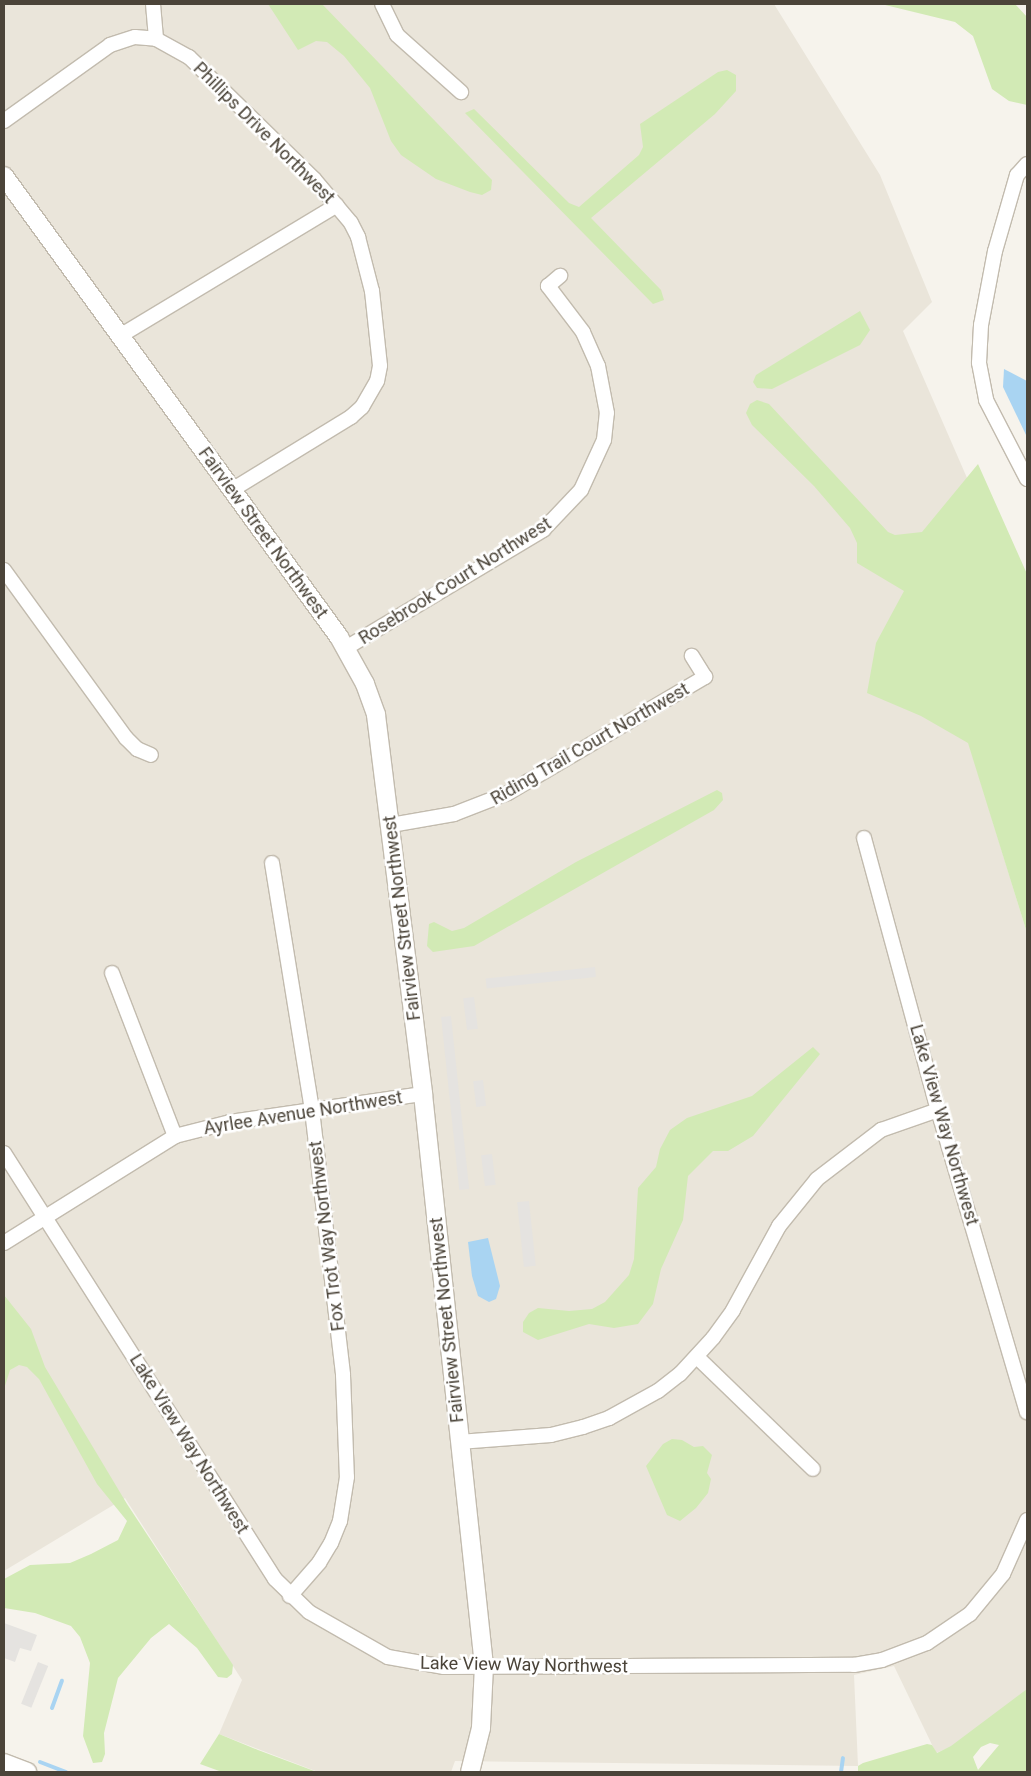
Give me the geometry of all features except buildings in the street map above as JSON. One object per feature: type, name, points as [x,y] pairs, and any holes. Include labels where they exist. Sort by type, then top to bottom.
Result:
[{"type":"street","points":[[153,4],[156,39]]},
{"type":"street","points":[[382,4],[397,35],[461,92]]},
{"type":"street","name":"Phillips Drive Northwest","points":[[4,121],[110,46],[135,37],[156,39],[189,57],[314,179],[337,204],[358,237],[366,264],[377,328],[380,366],[377,381],[366,400],[351,417],[232,490]]},
{"type":"street","points":[[1027,164],[1017,175],[995,251],[981,325],[979,363],[986,400],[1027,479]]},
{"type":"street","name":"Fairview Street Northwest","points":[[4,176],[346,648],[365,684],[376,716],[423,1094],[484,1666],[481,1728],[470,1772]]},
{"type":"street","points":[[120,336],[337,204]]},
{"type":"street","name":"Rosebrook Court Northwest","points":[[346,648],[543,530],[581,490],[604,440],[608,413],[598,366],[583,332],[548,286],[560,276]]},
{"type":"street","points":[[4,570],[126,738],[137,749],[151,755]]},
{"type":"street","name":"Riding Trail Court Northwest","points":[[391,825],[454,814],[508,794],[706,677],[692,656]]},
{"type":"street","name":"Lake View Way Northwest","points":[[864,838],[938,1110],[1027,1412]]},
{"type":"street","name":"Fox Trot Way Northwest","points":[[272,863],[312,1110],[343,1374],[347,1476],[343,1506],[331,1542],[319,1563],[290,1596]]},
{"type":"street","points":[[112,973],[175,1136]]},
{"type":"street","name":"Ayrlee Avenue Northwest","points":[[4,1242],[175,1136],[230,1122],[423,1094]]},
{"type":"street","points":[[459,1442],[551,1435],[583,1427],[634,1405],[665,1385],[697,1357],[733,1310],[779,1226],[816,1179],[881,1130],[908,1118],[938,1110]]},
{"type":"street","name":"Lake View Way Northwest","points":[[4,1153],[275,1579],[290,1596],[309,1612],[388,1658],[431,1666],[854,1665],[882,1660],[927,1643],[970,1614],[1003,1574],[1027,1520]]},
{"type":"street","points":[[697,1357],[813,1468]]},
{"type":"street","points":[[4,1763],[27,1772]]},
{"type":"shaded area","points":[[4,4],[774,4],[880,175],[932,302],[903,331],[981,510],[954,695],[1027,933],[1027,1716],[936,1753],[894,1666],[854,1675],[858,1766],[455,1761],[451,1772],[318,1772],[219,1734],[242,1680],[125,1498],[4,1571]]},
{"type":"shaded area","points":[[595,967],[596,977],[487,988],[486,978]]},
{"type":"shaded area","points":[[474,997],[478,1029],[467,1030],[463,998]]},
{"type":"shaded area","points":[[451,1016],[469,1189],[459,1190],[441,1017]]},
{"type":"shaded area","points":[[483,1080],[486,1106],[476,1107],[473,1081]]},
{"type":"shaded area","points":[[492,1154],[496,1185],[485,1186],[481,1155]]},
{"type":"shaded area","points":[[529,1201],[536,1266],[524,1267],[517,1202]]},
{"type":"shaded area","points":[[4,1623],[37,1635],[31,1651],[20,1648],[15,1662],[4,1658]]},
{"type":"shaded area","points":[[38,1662],[48,1666],[31,1708],[21,1704]]},
{"type":"green space","points":[[268,4],[322,4],[492,180],[491,190],[482,195],[436,179],[401,155],[391,141],[370,88],[344,56],[327,42],[316,41],[298,50]]},
{"type":"green space","points":[[881,4],[1015,4],[1027,17],[1027,105],[1009,101],[992,89],[973,36],[955,22]]},
{"type":"green space","points":[[727,70],[736,75],[736,91],[715,114],[591,218],[661,290],[664,300],[653,304],[465,113],[474,109],[569,203],[579,207],[639,155],[643,147],[640,124],[718,72]]},
{"type":"green space","points":[[860,311],[870,330],[860,345],[772,389],[757,388],[753,382],[756,375]]},
{"type":"green space","points":[[757,400],[769,404],[888,532],[895,535],[922,532],[978,464],[1027,574],[1027,933],[968,743],[921,716],[867,693],[876,643],[904,591],[857,563],[857,543],[850,528],[814,486],[752,425],[746,413],[750,404]]},
{"type":"green space","points":[[717,790],[722,793],[723,800],[714,810],[474,946],[433,952],[427,946],[429,924],[434,922],[452,931],[464,928],[576,862]]},
{"type":"green space","points":[[813,1047],[820,1054],[753,1136],[728,1151],[713,1151],[688,1176],[683,1220],[661,1269],[653,1304],[638,1324],[614,1328],[589,1324],[538,1340],[523,1332],[523,1322],[529,1313],[538,1308],[569,1311],[592,1309],[605,1302],[629,1275],[634,1259],[638,1188],[656,1167],[660,1149],[670,1130],[687,1118],[752,1096]]},
{"type":"green space","points":[[4,1295],[31,1329],[45,1367],[127,1504],[233,1665],[232,1674],[227,1678],[218,1677],[197,1648],[169,1624],[151,1638],[118,1678],[104,1733],[105,1754],[102,1762],[93,1763],[83,1736],[90,1663],[80,1637],[71,1626],[35,1613],[4,1608],[4,1579],[30,1565],[70,1563],[91,1554],[118,1540],[127,1521],[97,1484],[39,1379],[27,1367],[19,1365],[10,1370],[4,1389]]},
{"type":"green space","points":[[672,1439],[682,1440],[694,1447],[703,1446],[712,1455],[707,1473],[711,1479],[708,1493],[696,1508],[680,1521],[667,1515],[646,1466],[663,1444]]},
{"type":"green space","points":[[1027,1689],[1027,1772],[858,1772],[858,1766],[863,1763],[927,1744],[932,1745],[937,1753],[951,1746]],"holes":[[[990,1743],[999,1745],[978,1770],[973,1757],[981,1747]]]},
{"type":"green space","points":[[219,1734],[317,1772],[222,1772],[200,1764]]},
{"type":"water","points":[[1004,369],[1027,381],[1027,437],[1003,387]]},
{"type":"water","points":[[488,1238],[500,1286],[496,1299],[489,1302],[478,1296],[472,1276],[468,1242]]},
{"type":"waterway","points":[[52,1708],[62,1681]]},
{"type":"waterway","points":[[841,1772],[843,1758]]},
{"type":"waterway","points":[[40,1762],[66,1772]]}]
